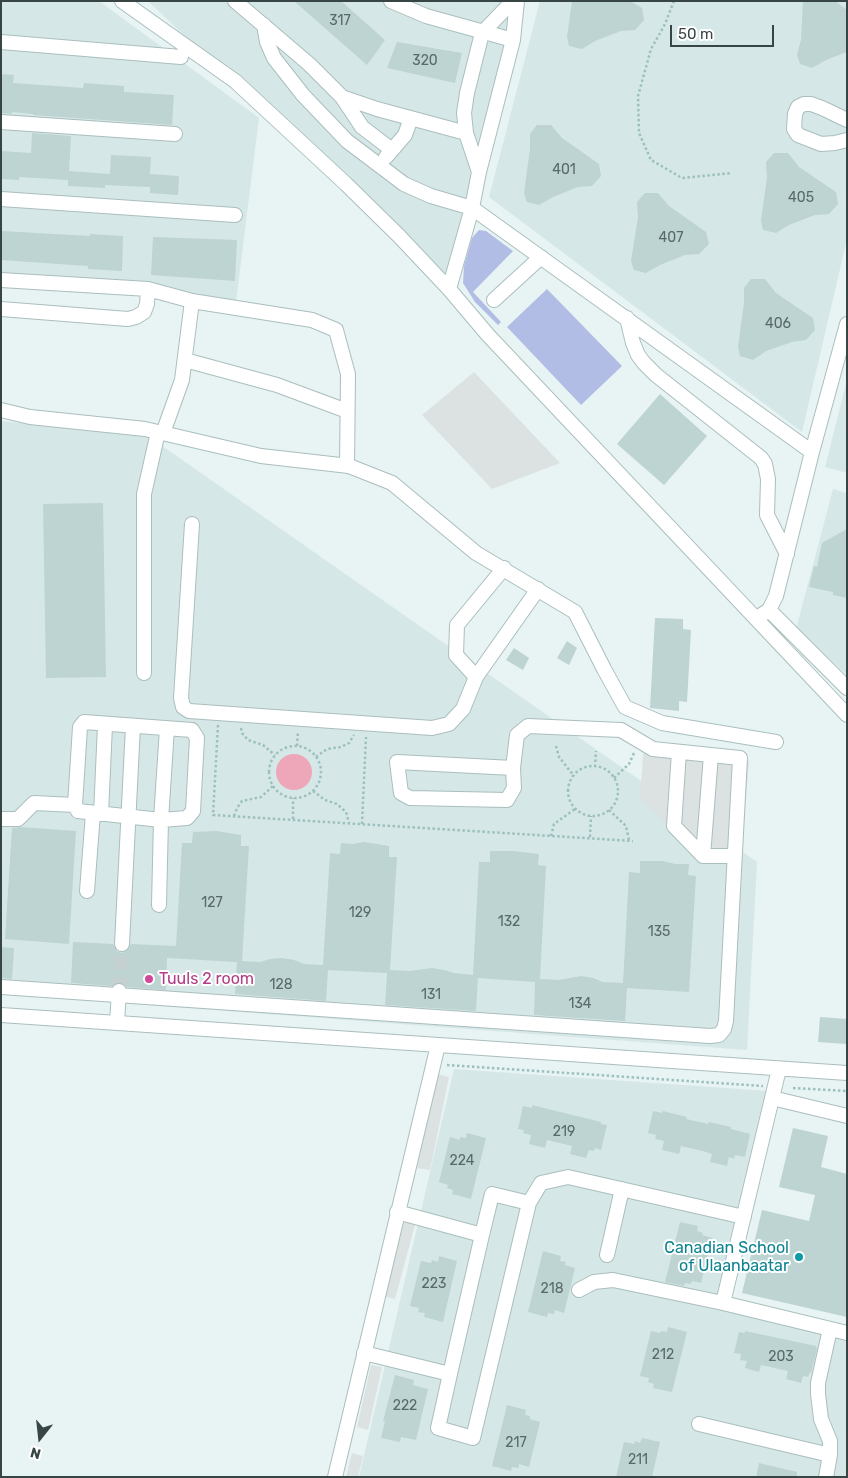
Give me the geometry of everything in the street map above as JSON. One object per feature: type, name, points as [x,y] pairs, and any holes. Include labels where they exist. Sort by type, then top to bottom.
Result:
[{"type":"street","points":[[122,1],[235,81],[399,236],[449,289],[488,335],[847,715]]},
{"type":"street","points":[[235,1],[309,64],[342,97],[362,126],[392,150]]},
{"type":"street","points":[[391,1],[426,16],[513,40]]},
{"type":"street","points":[[449,289],[472,208],[479,172],[513,40],[515,1]]},
{"type":"street","points":[[479,172],[466,133],[464,113],[467,95],[482,33],[515,1]]},
{"type":"street","points":[[264,25],[267,42],[274,58],[303,95],[347,141],[404,184],[431,196],[472,208],[812,452]]},
{"type":"street","points":[[1,42],[181,57]]},
{"type":"street","points":[[342,97],[377,110],[466,133]]},
{"type":"street","points":[[847,120],[812,104],[804,104],[798,108],[795,114],[794,129],[798,135],[820,144],[835,144],[847,140]]},
{"type":"street","points":[[379,165],[405,135],[411,118]]},
{"type":"street","points":[[1,122],[175,134]]},
{"type":"street","points":[[1,199],[235,215]]},
{"type":"street","points":[[494,300],[540,257]]},
{"type":"street","points":[[1,280],[148,289],[192,301],[312,320],[336,330],[348,374],[347,466]]},
{"type":"street","points":[[1,309],[128,319],[144,312],[147,304],[148,289]]},
{"type":"street","points":[[144,673],[144,494],[161,433],[182,380],[192,301]]},
{"type":"street","points":[[627,318],[633,343],[644,363],[656,375],[761,458],[765,464],[768,479],[767,515],[788,554]]},
{"type":"street","points":[[757,618],[769,610],[776,596],[812,452],[847,324]]},
{"type":"street","points":[[185,360],[276,384],[347,411]]},
{"type":"street","points":[[1,410],[30,417],[145,429],[261,456],[347,466],[392,483],[476,553],[575,612],[625,707],[662,723],[776,742]]},
{"type":"street","points":[[192,524],[182,698],[183,707],[189,711],[432,728],[449,724],[462,709],[476,677],[538,589]]},
{"type":"street","points":[[476,677],[456,655],[457,625],[504,568]]},
{"type":"street","points":[[769,610],[847,688]]},
{"type":"street","points":[[84,722],[105,724],[192,730],[197,738],[193,810],[187,818],[161,820],[78,811],[75,805],[80,727],[84,722]]},
{"type":"street","points":[[87,891],[97,813],[105,724]]},
{"type":"street","points":[[122,944],[133,726]]},
{"type":"street","points":[[1,987],[719,1035],[724,1029],[726,1022],[740,758],[653,749],[621,730],[528,726],[517,735],[513,768],[514,788],[507,800],[410,798],[401,793],[397,762],[513,768]]},
{"type":"street","points":[[159,905],[161,820],[167,728]]},
{"type":"street","points":[[679,752],[674,826],[703,856],[734,856]]},
{"type":"street","points":[[703,856],[710,755]]},
{"type":"street","points":[[1,819],[18,819],[34,803],[75,805]]},
{"type":"street","points":[[117,1023],[119,994]]},
{"type":"street","points":[[1,1015],[847,1073]]},
{"type":"street","points":[[335,1477],[438,1045]]},
{"type":"street","points":[[723,1303],[780,1069]]},
{"type":"street","points":[[774,1092],[847,1116]]},
{"type":"street","points":[[529,1203],[492,1194],[438,1428],[473,1438],[529,1203],[541,1183],[568,1177],[744,1217]]},
{"type":"street","points":[[607,1255],[622,1189]]},
{"type":"street","points":[[397,1212],[482,1235]]},
{"type":"street","points":[[579,1290],[594,1282],[613,1280],[723,1303],[847,1333]]},
{"type":"street","points":[[826,1477],[830,1442],[821,1419],[818,1383],[830,1329]]},
{"type":"street","points":[[364,1353],[450,1374]]},
{"type":"street","points":[[699,1424],[830,1455]]},
{"type":"path","points":[[674,1],[665,24],[651,49],[638,96],[639,134],[651,160],[682,178],[732,173]]},
{"type":"path","points":[[218,722],[213,815],[633,840]]},
{"type":"path","points":[[240,723],[242,733],[248,740],[263,745],[275,755]]},
{"type":"path","points":[[298,727],[298,746]]},
{"type":"path","points":[[316,757],[327,749],[341,747],[349,743],[356,730]]},
{"type":"path","points":[[362,824],[366,731]]},
{"type":"path","points":[[289,746],[298,746],[306,748],[316,757],[321,770],[320,779],[313,791],[302,797],[293,798],[285,796],[272,786],[269,770],[275,755],[289,746]]},
{"type":"path","points":[[556,746],[560,757],[574,776]]},
{"type":"path","points":[[595,767],[596,751]]},
{"type":"path","points":[[614,778],[629,764],[634,753]]},
{"type":"path","points":[[595,767],[609,772],[614,778],[618,793],[616,801],[609,810],[598,816],[591,816],[582,814],[575,809],[570,802],[568,785],[578,771],[595,767]]},
{"type":"path","points":[[234,816],[242,801],[261,797],[272,786]]},
{"type":"path","points":[[313,791],[325,800],[337,804],[346,812],[349,823]]},
{"type":"path","points":[[293,798],[293,820]]},
{"type":"path","points":[[551,836],[554,824],[575,809]]},
{"type":"path","points":[[609,810],[626,826],[629,840]]},
{"type":"path","points":[[590,838],[591,816]]},
{"type":"path","points":[[433,1064],[774,1092],[847,1091]]},
{"type":"shaded area","points":[[1,1],[99,1],[259,118],[236,302],[1,287]]},
{"type":"shaded area","points":[[148,1],[524,1],[449,289],[195,46]]},
{"type":"shaded area","points":[[540,1],[847,1],[847,239],[802,432],[489,197]]},
{"type":"shaded area","points":[[479,230],[486,231],[513,251],[473,292],[501,322],[498,325],[475,302],[463,283],[464,266],[472,238]]},
{"type":"shaded area","points":[[547,289],[622,366],[581,405],[507,327]]},
{"type":"shaded area","points":[[474,372],[560,463],[492,489],[422,415]]},
{"type":"shaded area","points":[[847,380],[847,473],[825,467]]},
{"type":"shaded area","points":[[1,421],[148,436],[757,862],[747,1050],[1,994]]},
{"type":"shaded area","points":[[833,489],[847,493],[847,675],[796,629]]},
{"type":"shaded area","points":[[644,743],[679,752],[749,761],[741,860],[692,856],[661,818],[640,798]]},
{"type":"shaded area","points":[[294,754],[301,755],[307,759],[311,765],[311,779],[307,785],[301,789],[294,790],[287,789],[281,785],[277,779],[276,772],[277,765],[281,759],[287,755]]},
{"type":"shaded area","points":[[454,1069],[768,1091],[716,1308],[847,1340],[847,1477],[359,1477]]},
{"type":"shaded area","points":[[437,1074],[449,1077],[430,1170],[417,1168]]},
{"type":"shaded area","points":[[405,1218],[416,1221],[395,1299],[384,1296]]},
{"type":"shaded area","points":[[371,1365],[382,1367],[368,1430],[357,1427]]},
{"type":"shaded area","points":[[352,1453],[363,1456],[358,1477],[346,1477]]},
{"type":"building","points":[[294,1],[341,1],[385,40],[367,65]]},
{"type":"building","points":[[572,1],[630,1],[642,8],[644,20],[635,30],[621,31],[595,41],[582,49],[569,46],[567,37]]},
{"type":"building","points":[[803,1],[835,1],[847,10],[847,52],[812,68],[800,64],[797,55],[801,40]]},
{"type":"building","points":[[397,42],[462,53],[455,83],[387,68]]},
{"type":"building","points":[[1,74],[14,75],[13,83],[83,88],[84,83],[124,86],[124,92],[174,95],[172,125],[12,112],[12,114],[1,113]]},
{"type":"building","points":[[537,125],[551,125],[562,138],[599,164],[601,176],[592,186],[578,187],[539,205],[527,202],[524,193],[530,149],[530,134]]},
{"type":"building","points":[[32,133],[71,136],[69,171],[110,174],[111,155],[151,157],[150,174],[179,176],[178,195],[150,193],[150,187],[105,185],[105,188],[68,186],[68,180],[19,177],[19,180],[1,179],[1,151],[31,153]]},
{"type":"building","points":[[774,153],[788,153],[799,167],[836,192],[838,204],[829,214],[815,215],[789,225],[776,233],[763,230],[761,221],[767,177],[766,162]]},
{"type":"building","points":[[645,193],[658,193],[669,206],[706,232],[709,244],[699,254],[685,255],[646,273],[634,270],[631,261],[638,217],[637,202]]},
{"type":"building","points":[[1,231],[123,236],[122,271],[88,269],[88,266],[1,260]]},
{"type":"building","points":[[153,237],[237,240],[235,281],[151,275]]},
{"type":"building","points":[[751,279],[765,279],[776,293],[813,318],[815,330],[806,340],[792,342],[766,351],[753,360],[740,356],[738,347],[744,303],[744,288]]},
{"type":"building","points":[[660,394],[707,436],[664,485],[617,444]]},
{"type":"building","points":[[103,503],[106,677],[46,678],[43,504]]},
{"type":"building","points":[[847,529],[847,598],[833,595],[833,592],[809,587],[814,566],[817,567],[822,543]]},
{"type":"building","points":[[655,618],[683,619],[683,629],[691,630],[687,702],[679,701],[679,711],[650,708]]},
{"type":"building","points":[[567,641],[577,648],[569,665],[557,658]]},
{"type":"building","points":[[514,648],[529,658],[523,670],[506,660]]},
{"type":"building","points":[[12,828],[76,831],[69,944],[5,939]]},
{"type":"building","points":[[216,831],[241,835],[241,846],[249,846],[242,961],[260,962],[282,958],[304,964],[323,965],[330,853],[340,854],[341,843],[353,844],[364,842],[389,846],[389,857],[397,857],[390,970],[410,971],[432,968],[473,975],[479,862],[490,862],[490,851],[513,851],[539,854],[538,865],[546,866],[540,979],[559,980],[581,976],[603,982],[623,983],[629,872],[640,873],[640,861],[689,864],[688,875],[696,876],[689,992],[627,988],[625,1021],[534,1015],[535,982],[478,978],[476,1011],[385,1005],[387,973],[328,970],[326,1001],[235,994],[237,962],[167,958],[166,990],[127,987],[120,982],[112,986],[71,983],[73,942],[113,944],[117,951],[122,953],[129,949],[131,944],[176,946],[182,843],[192,843],[193,832]]},
{"type":"building","points":[[1,947],[14,948],[12,979],[1,978]]},
{"type":"building","points":[[820,1017],[847,1019],[846,1044],[818,1042]]},
{"type":"building","points":[[532,1105],[607,1125],[601,1150],[595,1148],[594,1151],[589,1150],[586,1158],[570,1154],[572,1146],[547,1140],[545,1148],[529,1144],[531,1135],[523,1133],[524,1130],[518,1129],[523,1106],[532,1108]]},
{"type":"building","points":[[653,1111],[662,1113],[663,1111],[687,1117],[686,1119],[731,1127],[731,1129],[750,1134],[745,1157],[735,1155],[734,1159],[729,1157],[727,1166],[710,1162],[712,1154],[703,1151],[681,1146],[679,1154],[662,1150],[664,1141],[655,1139],[656,1135],[648,1133]]},
{"type":"building","name":"Canadian School of Ulaanbaatar","points":[[793,1128],[828,1136],[821,1167],[847,1174],[847,1317],[742,1293],[762,1210],[809,1221],[815,1195],[779,1187]]},
{"type":"building","points":[[467,1133],[486,1138],[471,1199],[452,1194],[453,1190],[447,1188],[448,1185],[439,1182],[450,1137],[460,1140],[460,1137],[466,1138]]},
{"type":"building","points":[[680,1222],[698,1226],[697,1231],[703,1233],[702,1235],[712,1238],[701,1283],[692,1281],[691,1284],[685,1283],[684,1286],[665,1282]]},
{"type":"building","points":[[543,1251],[561,1256],[560,1261],[566,1262],[565,1265],[575,1268],[564,1313],[555,1310],[554,1314],[548,1313],[547,1317],[528,1312]]},
{"type":"building","points":[[439,1256],[457,1261],[443,1322],[424,1317],[425,1313],[418,1312],[419,1308],[410,1306],[421,1261],[431,1263],[432,1260],[438,1262]]},
{"type":"building","points":[[668,1327],[687,1332],[672,1392],[653,1388],[654,1384],[648,1382],[649,1378],[640,1376],[651,1331],[667,1332]]},
{"type":"building","points":[[745,1331],[816,1346],[817,1349],[811,1373],[808,1377],[803,1376],[801,1383],[786,1379],[788,1371],[761,1365],[759,1372],[745,1368],[747,1361],[740,1360],[741,1354],[734,1353],[739,1332],[745,1333]]},
{"type":"building","points":[[395,1375],[414,1380],[413,1385],[428,1389],[416,1440],[401,1437],[400,1442],[381,1438],[385,1421],[383,1421]]},
{"type":"building","points":[[507,1405],[526,1410],[525,1415],[530,1416],[530,1419],[540,1422],[529,1467],[519,1464],[519,1468],[512,1467],[511,1471],[492,1466]]},
{"type":"building","points":[[642,1438],[660,1442],[652,1477],[616,1477],[624,1442],[634,1444],[635,1441],[640,1443]]},
{"type":"building","points":[[759,1463],[797,1472],[797,1477],[756,1477]]},
{"type":"tunnel","points":[[119,991],[122,944]]},
{"type":"place","name":"Tuuls 2 room","points":[[149,979]]},
{"type":"place","name":"Canadian School of Ulaanbaatar","points":[[799,1257]]}]
